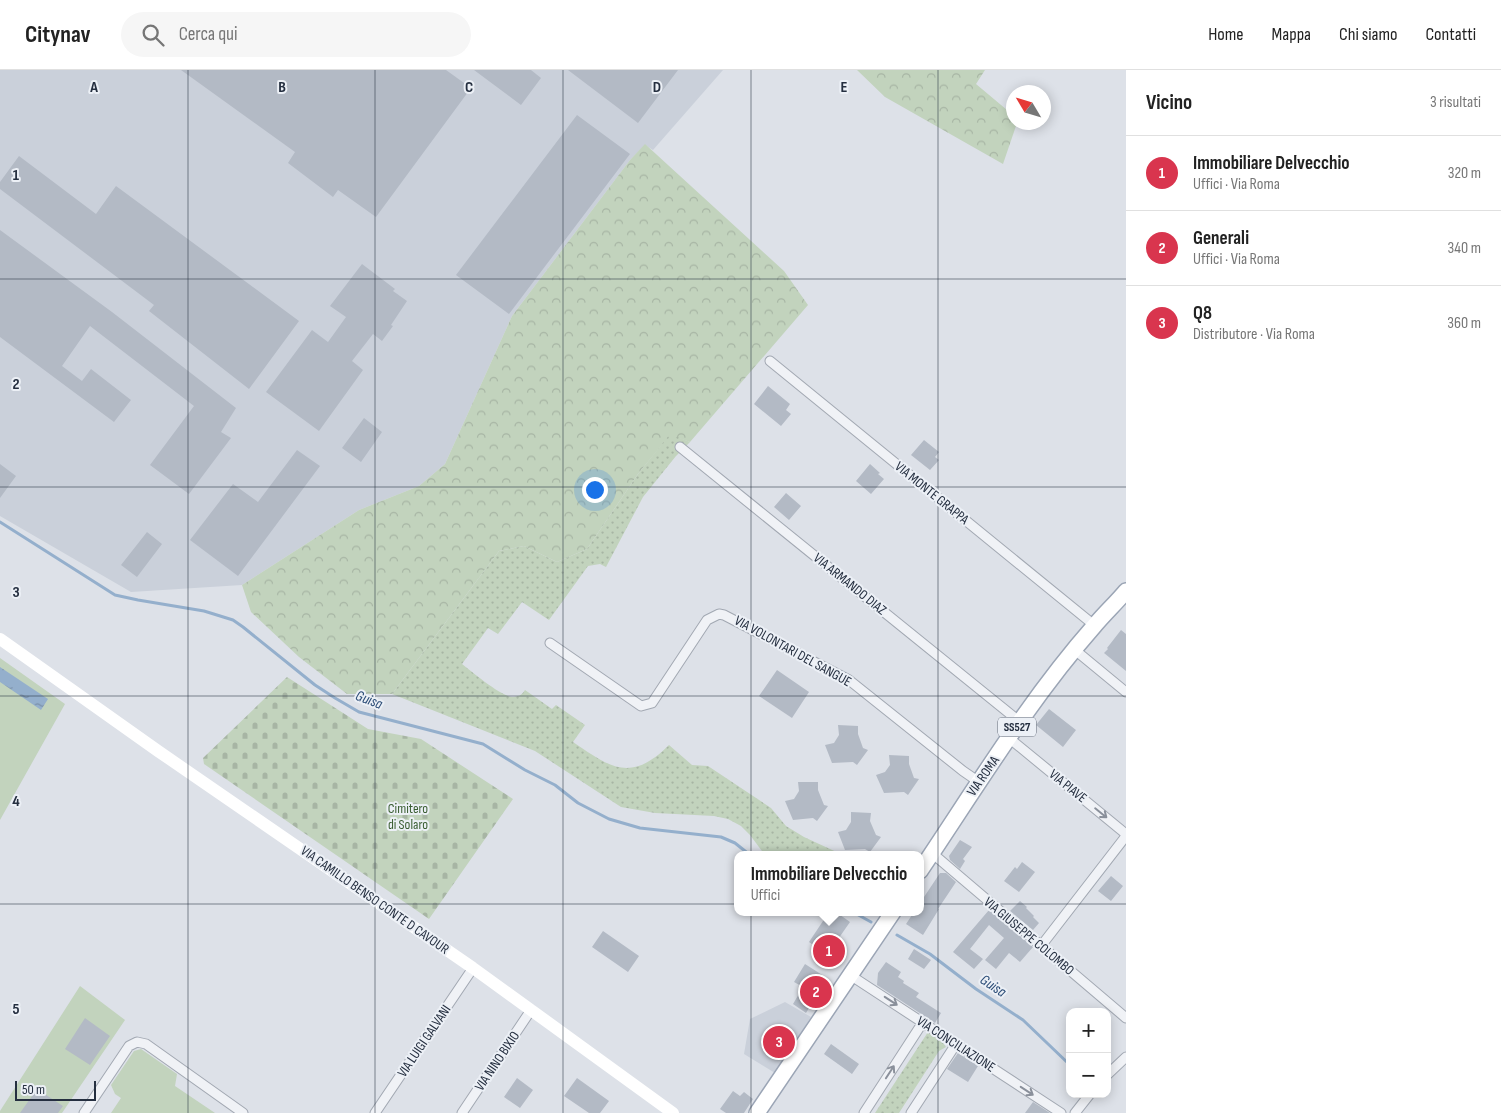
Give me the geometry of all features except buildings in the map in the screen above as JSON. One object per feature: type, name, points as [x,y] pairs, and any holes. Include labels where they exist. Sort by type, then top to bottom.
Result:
[{"type":"main road","name":"VIA ROMA","points":[[924,865],[1020,722],[1094,625],[1126,591]]},
{"type":"main road","points":[[757,1113],[890,916]]},
{"type":"street","name":"VIA MONTE GRAPPA","points":[[770,361],[1094,625]]},
{"type":"street","name":"VIA ARMANDO DIAZ","points":[[680,447],[1020,722]]},
{"type":"street","name":"VIA VOLONTARI DEL SANGUE","points":[[550,643],[641,706],[652,703],[707,620],[719,614],[724,615],[849,680],[979,782]]},
{"type":"street","name":"VIA CAMILLO BENSO CONTE D CAVOUR","points":[[0,639],[473,968],[674,1113]]},
{"type":"street","points":[[1075,650],[1126,692]]},
{"type":"street","name":"VIA PIAVE","points":[[1009,738],[1126,835]]},
{"type":"street","points":[[1041,946],[1126,835]]},
{"type":"street","name":"VIA GIUSEPPE COLOMBO","points":[[932,853],[1126,1018]]},
{"type":"street","name":"VIA LUIGI GALVANI","points":[[375,1113],[473,968]]},
{"type":"street","name":"VIA CONCILIAZIONE","points":[[850,975],[1061,1113]]},
{"type":"street","name":"VIA NINO BIXIO","points":[[462,1113],[532,1010]]},
{"type":"street","points":[[864,1113],[923,1022]]},
{"type":"street","points":[[84,1113],[129,1046],[137,1042],[146,1044],[244,1113]]},
{"type":"street","points":[[911,1113],[956,1044]]},
{"type":"street","points":[[1111,1071],[1126,1057]]},
{"type":"street","points":[[1075,1113],[1087,1098]]},
{"type":"shaded area","points":[[0,70],[723,70],[653,150],[645,145],[630,160],[512,316],[445,464],[419,486],[359,510],[242,585],[131,592],[0,516]]},
{"type":"shaded area","points":[[785,1002],[811,1017],[775,1073],[744,1054],[750,1019]]},
{"type":"green space","points":[[857,70],[985,70],[976,84],[1006,109],[1006,130],[1015,130],[1003,164],[885,97]]},
{"type":"green space","points":[[645,144],[784,271],[808,305],[690,442],[670,435],[638,474],[587,549],[557,562],[524,546],[499,551],[392,694],[347,694],[299,657],[251,612],[242,585],[359,510],[419,486],[445,464],[512,316],[630,160]]},
{"type":"green space","points":[[670,434],[690,442],[676,456],[643,497],[606,567],[600,564],[588,566],[549,620],[522,602],[498,634],[488,628],[462,664],[507,696],[518,696],[525,690],[552,709],[556,705],[585,725],[573,742],[599,759],[621,768],[632,768],[656,757],[669,745],[692,765],[708,766],[771,808],[786,826],[804,837],[834,851],[762,851],[741,826],[728,819],[714,816],[655,813],[621,807],[535,751],[392,694],[499,551],[524,546],[557,562],[587,549],[638,474]]},
{"type":"green space","points":[[0,658],[65,704],[0,820]]},
{"type":"green space","name":"Cimitero di Solaro","points":[[287,677],[368,729],[421,739],[513,799],[429,919],[204,764],[203,758]]},
{"type":"green space","points":[[80,986],[125,1020],[62,1113],[0,1113],[0,1111]]},
{"type":"green space","points":[[928,1032],[942,1041],[946,1047],[939,1051],[899,1113],[875,1113]]},
{"type":"green space","points":[[141,1049],[177,1074],[175,1086],[215,1113],[111,1113],[121,1098],[115,1094],[111,1085],[134,1051]]},
{"type":"water","points":[[0,667],[48,699],[41,710],[0,682]]},
{"type":"waterway","name":"Guisa","points":[[0,522],[115,595],[204,611],[233,620],[315,685],[359,712],[483,744],[525,770],[555,785],[578,803],[609,819],[640,828],[721,837],[735,843],[745,851]]},
{"type":"waterway","name":"Guisa","points":[[860,916],[871,922]]},
{"type":"waterway","name":"Guisa","points":[[897,935],[930,954],[976,989],[1023,1020],[1066,1061]]},
{"type":"place","name":"Immobiliare Delvecchio","points":[[829,951]]},
{"type":"place","name":"Generali","points":[[816,992]]},
{"type":"place","name":"Q8","points":[[779,1042]]}]
